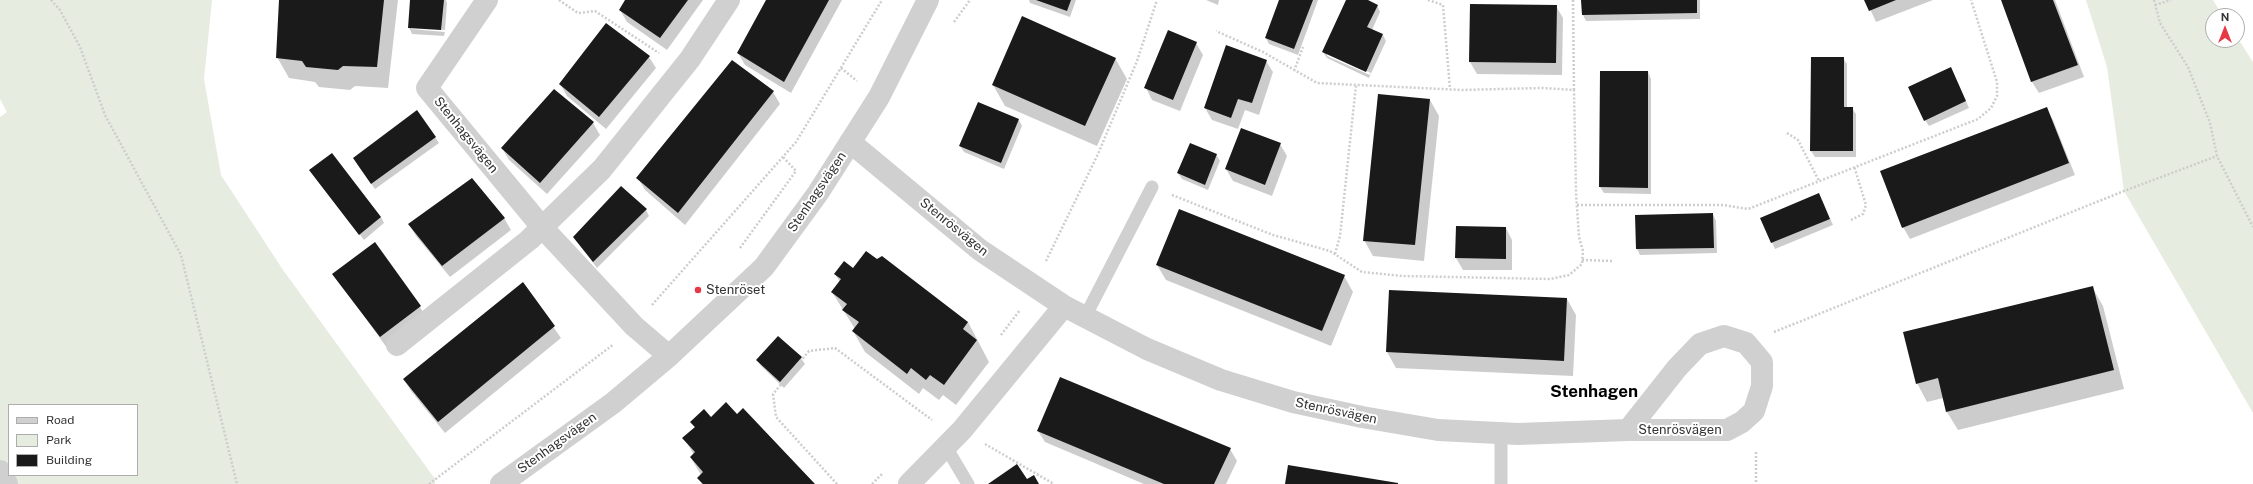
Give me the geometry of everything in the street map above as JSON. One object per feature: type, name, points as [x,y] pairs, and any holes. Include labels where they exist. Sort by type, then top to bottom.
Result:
[{"type":"street","name":"Stenhagsvägen","points":[[487,0],[427,88],[542,227],[634,326],[669,356]]},
{"type":"street","points":[[397,345],[529,240],[602,169],[682,69],[729,0]]},
{"type":"street","name":"Stenhagsvägen","points":[[501,484],[613,403],[669,356],[764,267],[818,193],[879,97],[928,0]]},
{"type":"street","name":"Stenrösvägen","points":[[850,142],[980,250],[1064,306],[1147,350],[1221,380],[1293,402],[1362,417],[1438,430],[1501,433],[1628,430],[1727,430],[1742,422],[1754,411],[1762,386],[1762,362],[1746,343],[1724,336],[1700,344],[1677,368],[1628,430]]},
{"type":"street","points":[[910,484],[962,430],[1064,306]]},
{"type":"street","points":[[0,471],[7,484]]},
{"type":"lane","points":[[1085,317],[1152,187]]},
{"type":"lane","points":[[1500,484],[1501,433]]},
{"type":"lane","points":[[946,447],[968,484]]},
{"type":"path","points":[[51,0],[60,10],[80,47],[105,115],[181,255],[237,484]]},
{"type":"path","points":[[559,0],[578,13],[595,11],[682,69]]},
{"type":"path","points":[[429,484],[614,344],[634,326],[796,142],[882,0]]},
{"type":"path","points":[[954,22],[970,0]]},
{"type":"path","points":[[1043,268],[1098,154],[1137,61],[1157,0]]},
{"type":"path","points":[[1428,0],[1443,5],[1450,89]]},
{"type":"path","points":[[1152,187],[1273,235],[1335,254],[1362,272],[1410,276],[1550,278],[1569,275],[1582,264],[1577,205],[1573,0]]},
{"type":"path","points":[[1577,205],[1723,205],[1748,209],[1854,166],[1978,120],[1991,108],[1997,96],[1997,82],[1971,0]]},
{"type":"path","points":[[2154,0],[2160,23],[2188,67],[2210,123],[2217,156],[2253,227]]},
{"type":"path","points":[[2155,5],[2171,0]]},
{"type":"path","points":[[1216,31],[1263,52],[1317,83],[1450,89],[1542,88],[1574,90]]},
{"type":"path","points":[[1294,71],[1303,47]]},
{"type":"path","points":[[1335,254],[1340,236],[1356,85]]},
{"type":"path","points":[[1787,133],[1798,140],[1819,181]]},
{"type":"path","points":[[1746,343],[2124,191],[2217,156]]},
{"type":"path","points":[[740,248],[796,171],[783,157]]},
{"type":"path","points":[[1851,220],[1863,214],[1866,205],[1854,166]]},
{"type":"path","points":[[1582,260],[1612,261]]},
{"type":"path","points":[[837,484],[776,417],[773,394],[809,351],[835,348],[936,423]]},
{"type":"path","points":[[962,430],[1054,484]]},
{"type":"path","points":[[1756,452],[1756,484]]},
{"type":"green space","points":[[0,0],[212,0],[204,79],[221,175],[283,270],[435,479],[435,484],[7,484],[0,471],[0,117],[7,112],[0,99]]},
{"type":"green space","points":[[2086,0],[2213,0],[2218,8],[2205,8],[2205,48],[2244,48],[2253,62],[2253,413],[2124,191],[2107,67]]},
{"type":"building","points":[[279,0],[384,0],[377,67],[343,66],[338,70],[306,67],[302,61],[276,58]]},
{"type":"building","points":[[410,0],[444,0],[441,30],[408,28]]},
{"type":"building","points":[[625,0],[688,0],[660,38],[619,10]]},
{"type":"building","points":[[766,0],[829,0],[784,82],[737,53]]},
{"type":"building","points":[[1036,0],[1071,0],[1067,11]]},
{"type":"building","points":[[1279,0],[1313,0],[1294,49],[1265,38]]},
{"type":"building","points":[[1346,0],[1368,0],[1378,5],[1367,27],[1383,34],[1366,72],[1322,52]]},
{"type":"building","points":[[1581,0],[1697,0],[1697,13],[1582,15]]},
{"type":"building","points":[[1864,0],[1896,0],[1869,11]]},
{"type":"building","points":[[2001,0],[2053,0],[2078,65],[2031,82]]},
{"type":"building","points":[[1470,4],[1557,5],[1556,63],[1469,62]]},
{"type":"building","points":[[1022,16],[1116,58],[1085,126],[992,85]]},
{"type":"building","points":[[606,23],[650,56],[599,117],[559,84]]},
{"type":"building","points":[[1168,30],[1197,42],[1173,100],[1144,88]]},
{"type":"building","points":[[1226,45],[1267,60],[1252,103],[1238,99],[1231,118],[1204,108]]},
{"type":"building","points":[[1811,57],[1844,57],[1844,107],[1853,107],[1853,151],[1810,151]]},
{"type":"building","points":[[732,60],[774,91],[678,213],[636,178]]},
{"type":"building","points":[[1951,67],[1966,101],[1924,121],[1908,87]]},
{"type":"building","points":[[1600,71],[1648,71],[1648,188],[1599,187]]},
{"type":"building","points":[[554,89],[594,122],[540,183],[501,148]]},
{"type":"building","points":[[1378,94],[1430,99],[1415,245],[1363,241]]},
{"type":"building","points":[[978,102],[1019,119],[1001,163],[959,146]]},
{"type":"building","points":[[2047,107],[2069,163],[1902,228],[1880,171]]},
{"type":"building","points":[[417,110],[436,137],[371,184],[353,158]]},
{"type":"building","points":[[1241,128],[1281,143],[1265,185],[1225,169]]},
{"type":"building","points":[[1190,143],[1217,154],[1205,185],[1177,173]]},
{"type":"building","points":[[332,153],[381,217],[359,235],[309,170]]},
{"type":"building","points":[[472,178],[505,218],[442,266],[408,224]]},
{"type":"building","points":[[621,186],[647,209],[593,262],[573,237]]},
{"type":"building","points":[[1819,193],[1830,219],[1771,243],[1760,218]]},
{"type":"building","points":[[1179,209],[1345,275],[1322,331],[1156,265]]},
{"type":"building","points":[[1713,213],[1714,248],[1636,249],[1635,215]]},
{"type":"building","points":[[1456,226],[1506,227],[1506,259],[1455,258]]},
{"type":"building","points":[[375,242],[421,306],[380,337],[332,274]]},
{"type":"building","points":[[866,251],[877,259],[882,256],[968,322],[963,329],[977,340],[944,385],[930,375],[926,380],[911,368],[907,374],[852,331],[859,322],[842,310],[847,304],[831,292],[841,279],[834,274],[844,261],[853,268]]},
{"type":"building","points":[[523,282],[555,326],[438,422],[403,379]]},
{"type":"building","points":[[2093,286],[2114,370],[1946,412],[1938,378],[1916,384],[1903,332]]},
{"type":"building","points":[[1389,290],[1567,298],[1564,361],[1386,352]]},
{"type":"building","points":[[778,336],[802,357],[780,382],[756,360]]},
{"type":"building","points":[[1060,377],[1231,448],[1214,484],[1164,484],[1037,431]]},
{"type":"building","points":[[726,402],[737,414],[743,408],[815,484],[703,484],[697,478],[703,472],[690,457],[695,452],[682,438],[695,427],[690,422],[704,409],[711,417]]},
{"type":"building","points":[[1017,464],[1027,479],[1034,475],[1039,484],[988,484]]},
{"type":"building","points":[[1288,465],[1398,483],[1398,484],[1285,484]]},
{"type":"place","name":"Stenröset","points":[[698,290]]},
{"type":"district","name":"Stenhagen","points":[[1594,392]]}]
